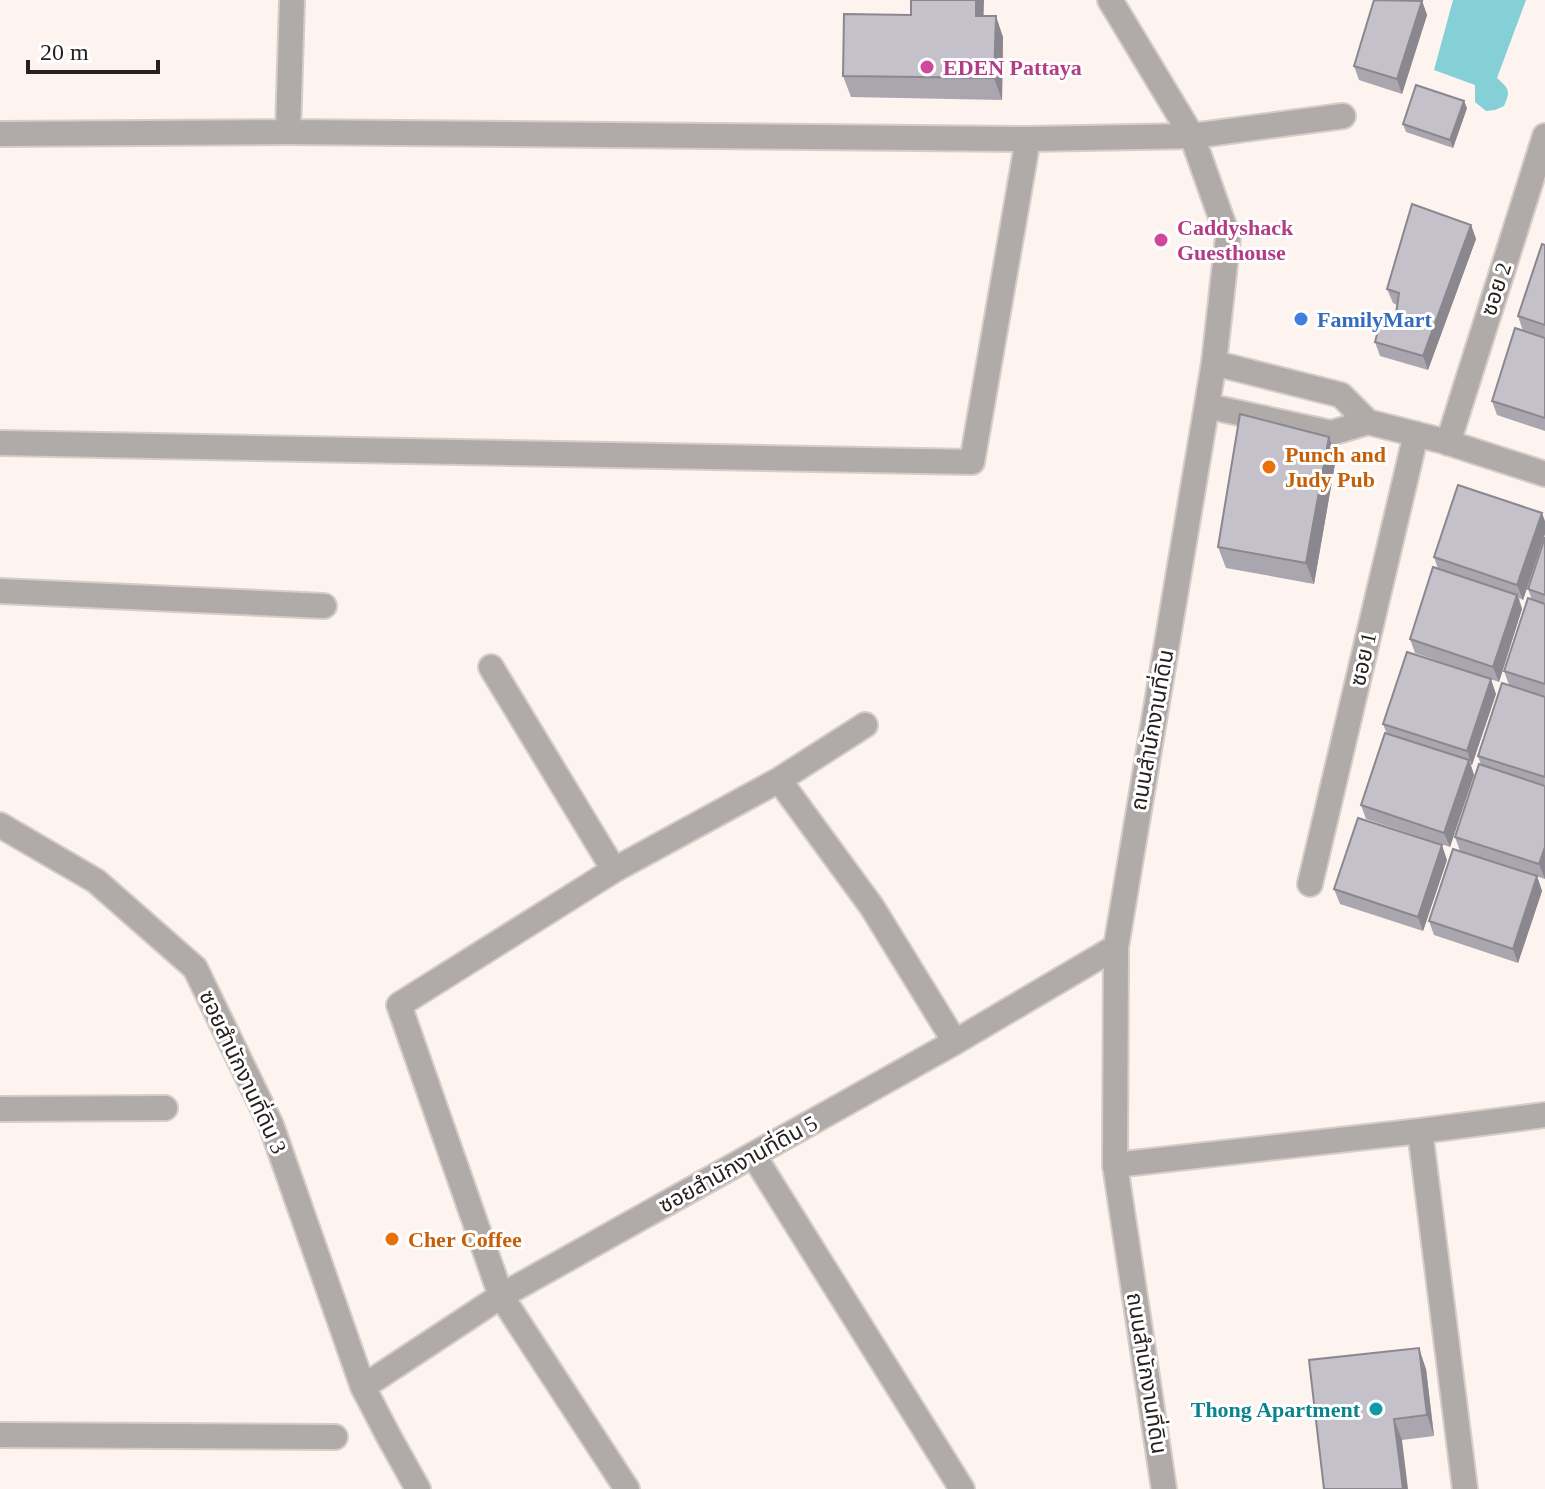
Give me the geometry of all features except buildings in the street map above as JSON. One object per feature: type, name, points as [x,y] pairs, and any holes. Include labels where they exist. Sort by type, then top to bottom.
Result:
[{"type":"street","points":[[288,132],[292,0]]},
{"type":"street","name":"ถนนสำนักงานที่ดิน","points":[[1110,0],[1192,136],[1228,237],[1214,363],[1116,947],[1115,1165],[1164,1489]]},
{"type":"street","points":[[0,134],[288,132],[1028,139],[1192,136],[1343,116]]},
{"type":"street","name":"ซอย 2","points":[[1448,443],[1545,136]]},
{"type":"street","points":[[0,443],[972,462],[1028,139]]},
{"type":"street","points":[[1214,363],[1341,395],[1368,422]]},
{"type":"street","points":[[1207,406],[1331,433],[1368,422],[1448,443],[1545,474]]},
{"type":"street","name":"ซอย 1","points":[[1310,884],[1416,434]]},
{"type":"street","points":[[0,591],[324,606]]},
{"type":"street","points":[[491,667],[614,870]]},
{"type":"street","points":[[627,1489],[501,1296],[399,1005],[614,870],[779,780],[865,725]]},
{"type":"street","points":[[779,780],[872,907],[955,1042]]},
{"type":"street","name":"ซอยสำนักงานที่ดิน 3","points":[[0,825],[96,881],[195,968],[271,1125],[363,1387],[418,1489]]},
{"type":"street","name":"ซอยสำนักงานที่ดิน 5","points":[[363,1387],[501,1296],[955,1042],[1116,947]]},
{"type":"street","points":[[0,1109],[165,1108]]},
{"type":"street","points":[[1115,1165],[1545,1115]]},
{"type":"street","points":[[1420,1131],[1465,1489]]},
{"type":"street","points":[[754,1156],[962,1489]]},
{"type":"street","points":[[0,1435],[335,1437]]},
{"type":"water","points":[[1453,0],[1526,0],[1497,78],[1506,87],[1508,96],[1504,106],[1495,110],[1486,111],[1475,102],[1475,85],[1434,70]]},
{"type":"place","name":"EDEN Pattaya","points":[[927,67]]},
{"type":"place","name":"Caddyshack Guesthouse","points":[[1161,240]]},
{"type":"place","name":"FamilyMart","points":[[1301,319]]},
{"type":"place","name":"Punch and Judy Pub","points":[[1269,467]]},
{"type":"place","name":"Cher Coffee","points":[[392,1239]]},
{"type":"place","name":"Thong Apartment","points":[[1376,1409]]}]
